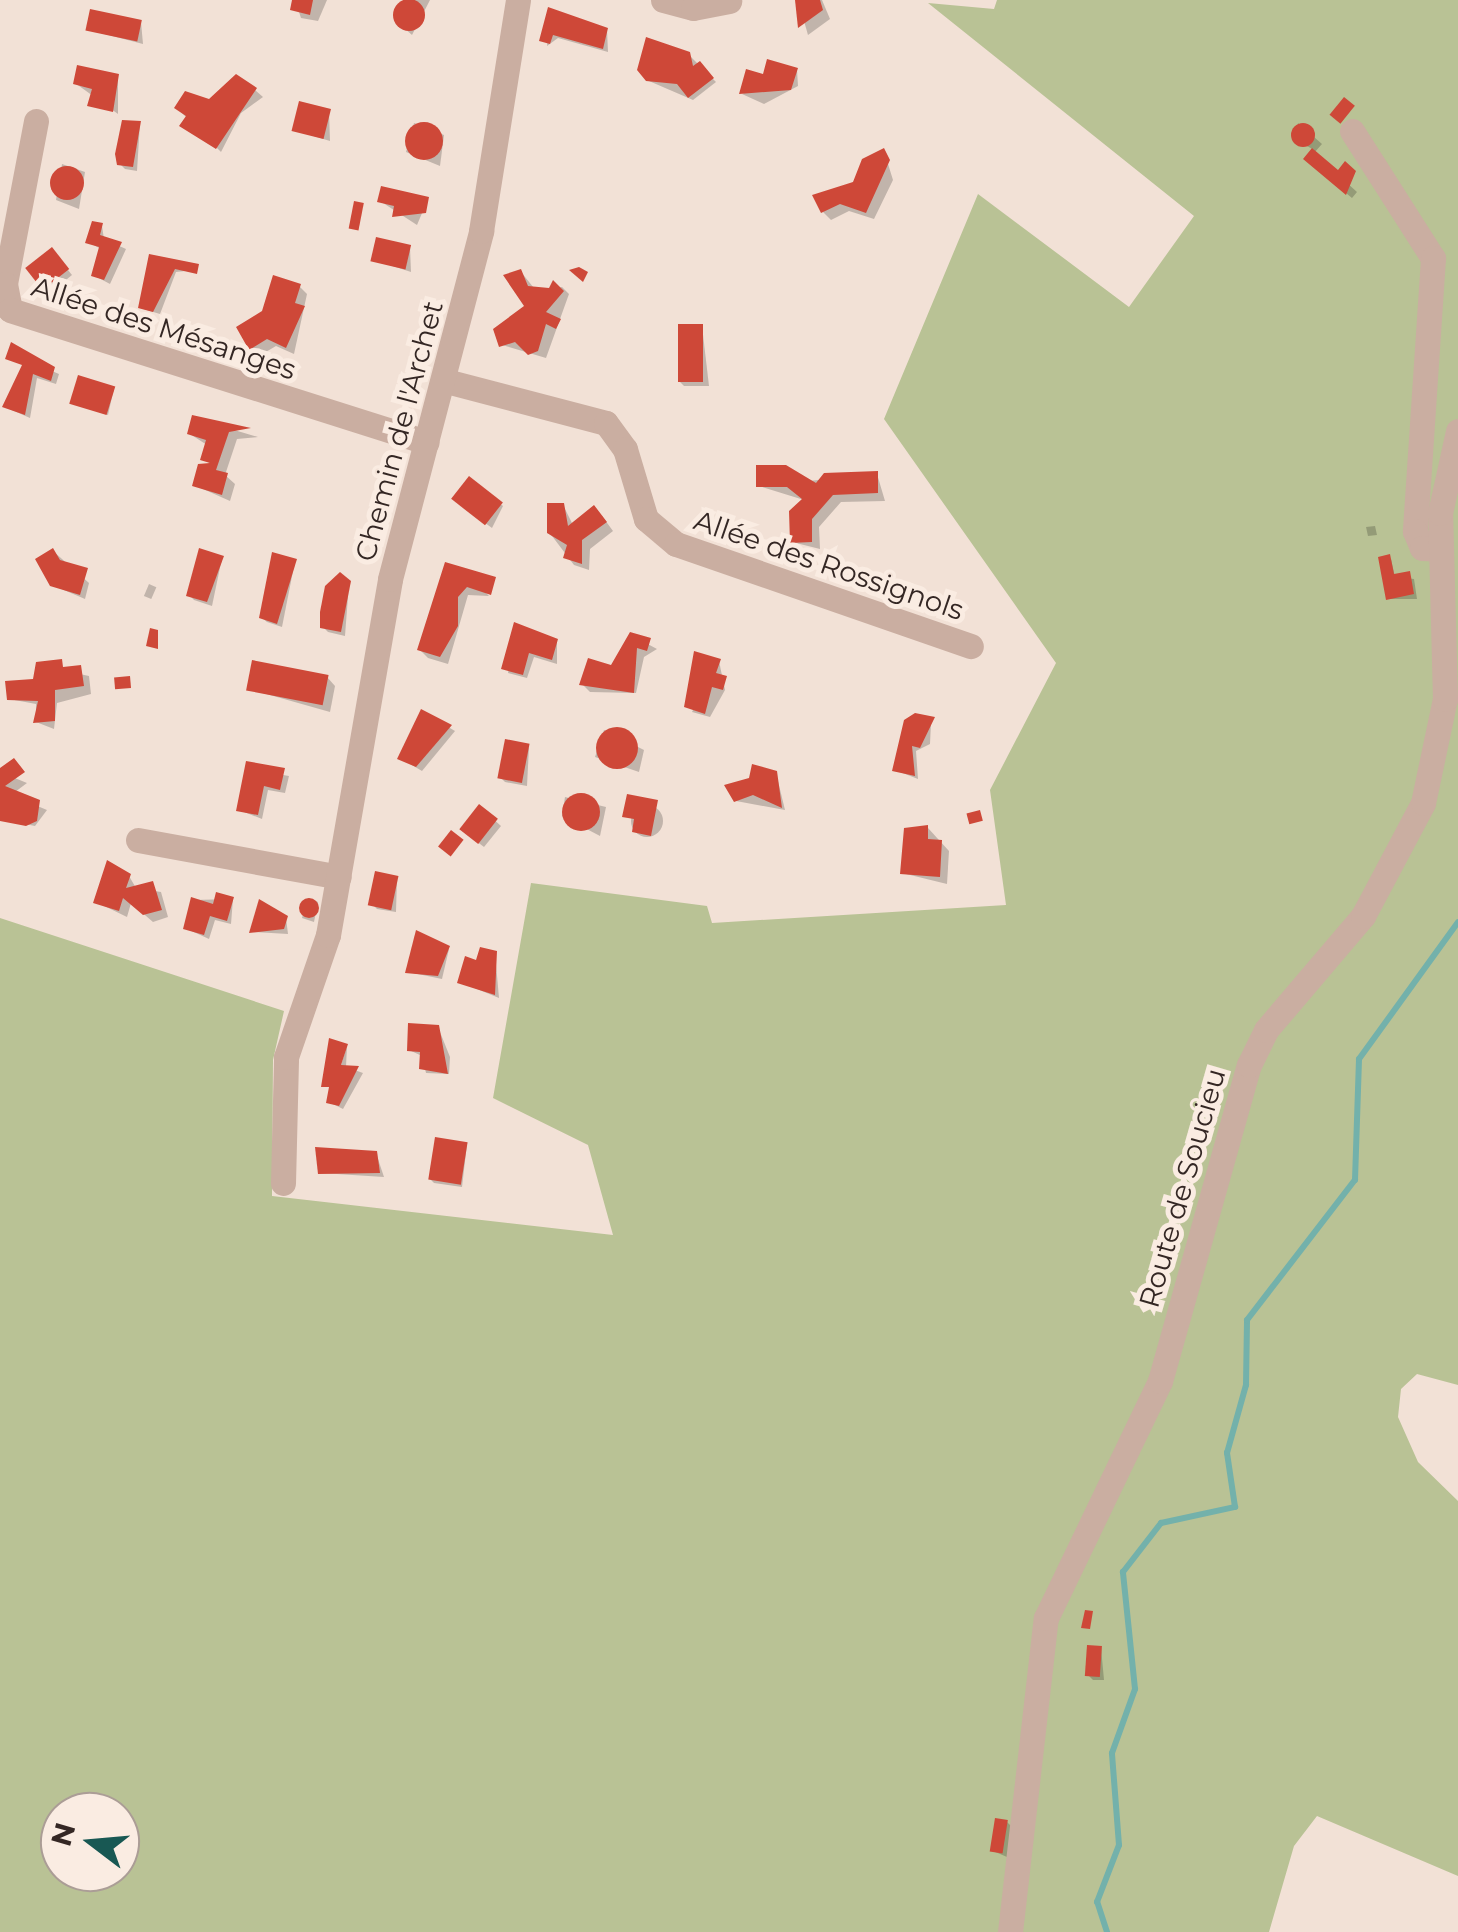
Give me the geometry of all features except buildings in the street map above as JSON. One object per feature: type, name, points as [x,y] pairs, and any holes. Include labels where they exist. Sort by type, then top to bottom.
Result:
[{"type":"street","name":"Chemin de l'Archet","points":[[283,1183],[286,1057],[339,877],[390,579],[446,382],[518,0]]},
{"type":"street","points":[[663,0],[693,8],[729,1]]},
{"type":"street","name":"Allée des Mésanges","points":[[36,121],[4,284],[10,310],[427,442]]},
{"type":"street","points":[[1352,131],[1433,258],[1415,531],[1422,548],[1440,548]]},
{"type":"street","name":"Allée des Rossignols","points":[[446,382],[606,422],[626,448],[646,520],[676,544],[971,646]]},
{"type":"street","name":"Route de Soucieu","points":[[1010,1932],[1046,1618],[1160,1381],[1248,1064],[1266,1030],[1363,916],[1424,803],[1445,699],[1440,548],[1458,431]]},
{"type":"street","points":[[138,840],[339,877]]},
{"type":"green space","points":[[997,0],[1458,0],[1458,1385],[1417,1374],[1401,1389],[1398,1417],[1418,1462],[1458,1501],[1458,1876],[1317,1816],[1294,1846],[1269,1932],[0,1932],[0,918],[284,1011],[273,1060],[272,1196],[613,1235],[588,1145],[493,1098],[531,883],[707,906],[712,923],[1006,905],[990,790],[1056,663],[884,419],[978,194],[1129,307],[1194,216],[928,3],[994,9]]},
{"type":"waterway","points":[[1107,1932],[1097,1902],[1119,1845],[1112,1753],[1135,1689],[1123,1572],[1161,1523],[1235,1507],[1227,1453],[1246,1385],[1247,1320],[1355,1180],[1359,1059],[1458,922]]}]
